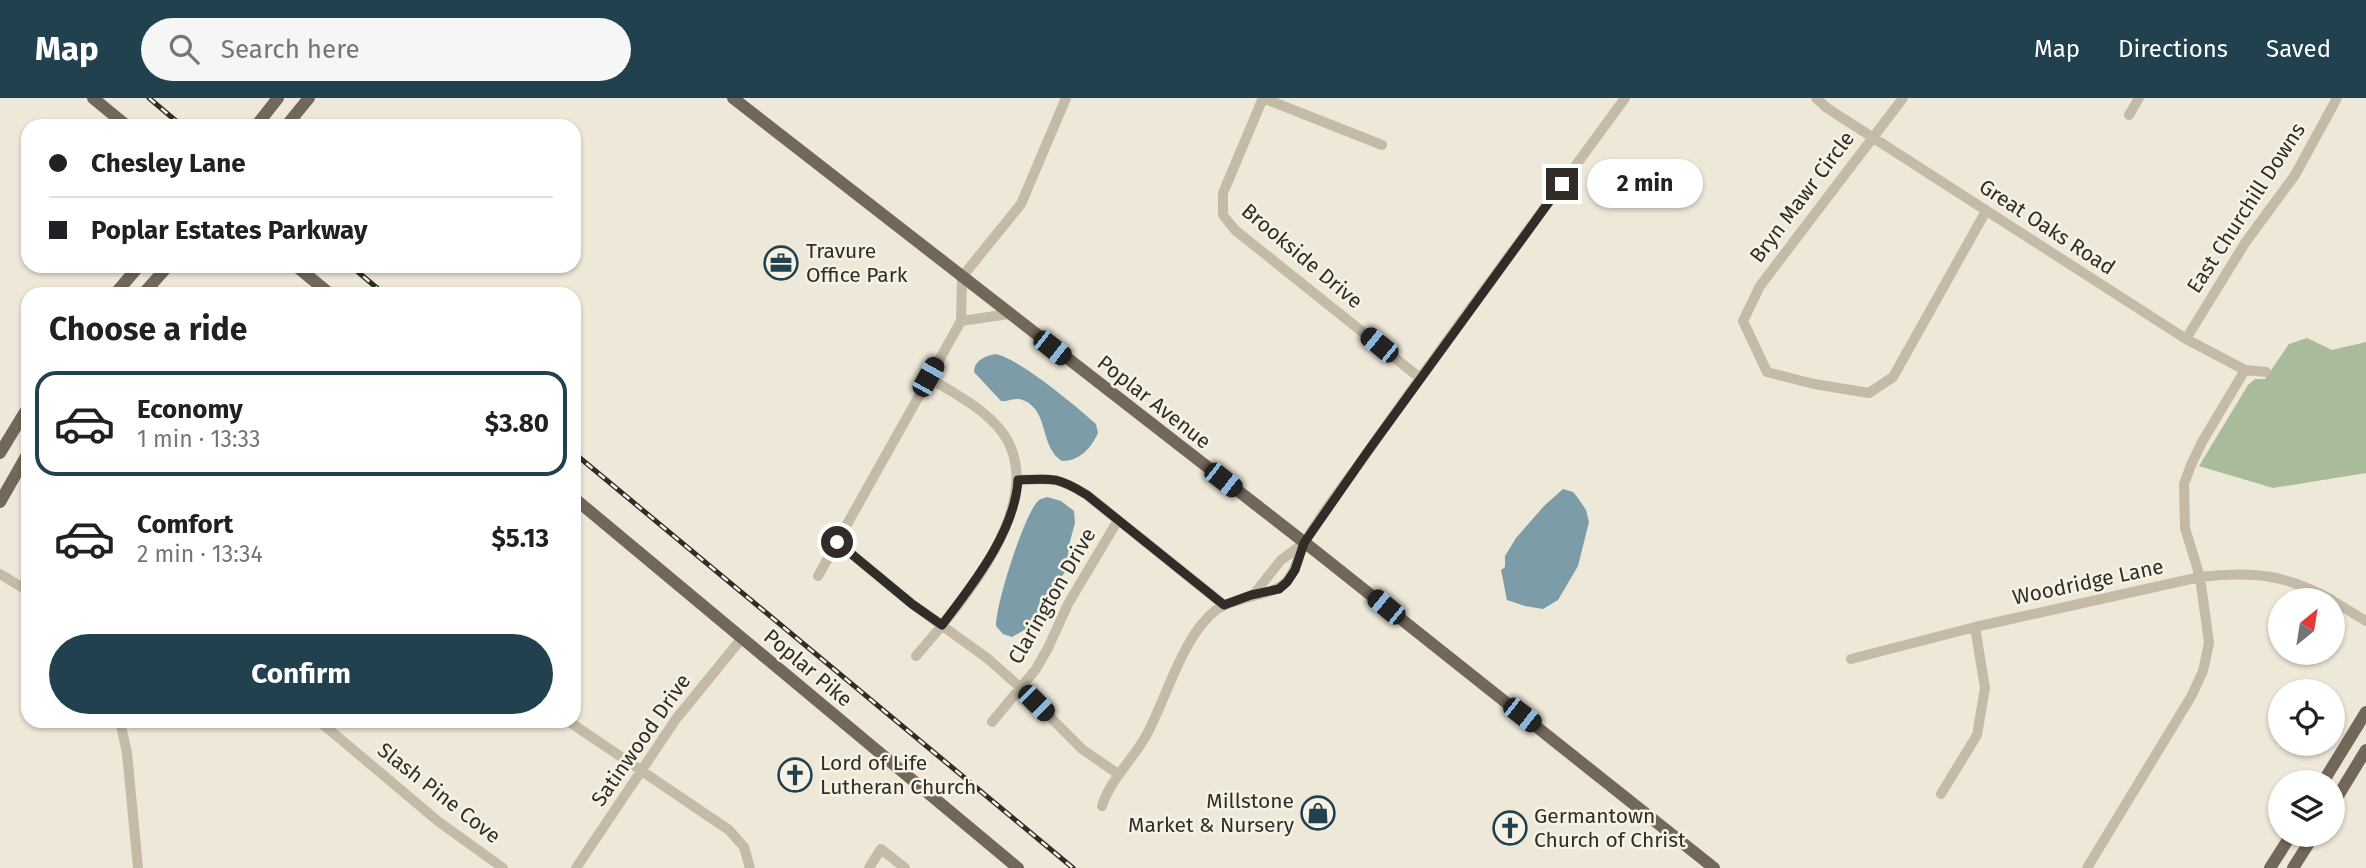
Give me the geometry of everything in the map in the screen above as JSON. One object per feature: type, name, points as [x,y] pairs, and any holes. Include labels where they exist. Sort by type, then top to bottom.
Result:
[{"type":"main road","points":[[93,98],[118,119]]},
{"type":"main road","points":[[262,119],[278,98]]},
{"type":"main road","points":[[292,119],[309,98]]},
{"type":"main road","name":"Poplar Avenue","points":[[733,98],[1304,543],[1714,868]]},
{"type":"main road","points":[[121,287],[133,273]]},
{"type":"main road","points":[[150,287],[162,273]]},
{"type":"main road","points":[[304,273],[322,287]]},
{"type":"main road","points":[[0,453],[21,418]]},
{"type":"main road","points":[[0,502],[21,465]]},
{"type":"main road","name":"Poplar Pike","points":[[581,504],[1014,867]]},
{"type":"main road","points":[[2330,770],[2366,712]]},
{"type":"main road","points":[[2345,784],[2366,750]]},
{"type":"main road","points":[[2270,868],[2283,847]]},
{"type":"main road","points":[[2293,868],[2306,847]]},
{"type":"street","points":[[818,576],[961,321],[962,277],[1021,204],[1066,98]]},
{"type":"street","points":[[1263,98],[1382,145]]},
{"type":"street","name":"Brookside Drive","points":[[1263,98],[1223,193],[1223,215],[1235,230],[1420,378]]},
{"type":"street","points":[[1102,806],[1107,790],[1146,735],[1175,668],[1208,618],[1224,605],[1253,594],[1279,589],[1287,582],[1295,570],[1304,543],[1420,378],[1625,98]]},
{"type":"street","name":"Great Oaks Road","points":[[1816,98],[1827,108],[2186,339],[2245,370],[2266,372]]},
{"type":"street","name":"Bryn Mawr Circle","points":[[1903,98],[1760,286],[1745,316],[1744,326],[1767,372],[1814,384],[1869,393],[1893,377],[1986,211]]},
{"type":"street","points":[[2129,115],[2139,98]]},
{"type":"street","name":"East Churchill Downs","points":[[2186,339],[2245,243],[2295,176],[2337,98]]},
{"type":"street","points":[[961,321],[1009,314]]},
{"type":"street","points":[[2087,868],[2192,695],[2203,671],[2210,643],[2200,577],[2185,528],[2185,484],[2202,442],[2245,370]]},
{"type":"street","points":[[916,656],[987,562],[1013,506],[1018,480],[1011,448],[1000,430],[985,415],[928,377]]},
{"type":"street","points":[[1018,480],[1046,478],[1064,481],[1118,520],[1224,605]]},
{"type":"street","name":"Clarington Drive","points":[[992,722],[1021,688],[1048,648],[1068,604],[1118,520]]},
{"type":"street","points":[[837,542],[912,604],[987,658],[1082,749],[1118,774]]},
{"type":"street","points":[[1253,594],[1281,560],[1304,543]]},
{"type":"street","points":[[0,573],[21,586]]},
{"type":"street","name":"Woodridge Lane","points":[[1851,659],[1975,627],[2200,577],[2237,573],[2274,577],[2308,588]]},
{"type":"street","name":"Woodridge Lane","points":[[2345,609],[2366,621]]},
{"type":"street","points":[[1941,794],[1977,735],[1985,688],[1975,627]]},
{"type":"street","name":"Satinwood Drive","points":[[576,868],[682,711],[742,638]]},
{"type":"street","points":[[122,728],[127,753],[138,868]]},
{"type":"street","name":"Slash Pine Cove","points":[[327,728],[439,822],[503,868]]},
{"type":"street","points":[[578,728],[729,830],[740,842],[749,863]]},
{"type":"street","points":[[869,868],[881,849],[905,868]]},
{"type":"green space","points":[[2307,338],[2332,350],[2366,342],[2366,473],[2273,488],[2199,466],[2248,385],[2255,379],[2265,379],[2289,344]]},
{"type":"water","points":[[996,354],[1033,374],[1096,424],[1098,433],[1084,453],[1074,459],[1062,461],[1050,447],[1041,420],[1031,405],[1020,399],[1001,401],[974,372],[979,361]]},
{"type":"water","points":[[1563,489],[1573,492],[1578,498],[1586,510],[1589,522],[1578,566],[1558,600],[1543,609],[1507,600],[1501,570],[1505,567],[1505,556],[1516,538]]},
{"type":"water","points":[[1047,497],[1061,501],[1074,511],[1075,523],[1069,545],[1067,569],[1026,629],[1012,637],[1003,634],[996,626],[1000,599],[1031,511],[1037,502]]},
{"type":"railway","points":[[149,98],[174,119]]},
{"type":"railway","points":[[359,273],[376,287]]},
{"type":"railway","points":[[581,459],[1073,868]]},
{"type":"place","name":"Travure Office Park","points":[[781,263]]},
{"type":"place","name":"Lord of Life Lutheran Church","points":[[795,775]]},
{"type":"place","name":"Millstone Market & Nursery","points":[[1318,813]]},
{"type":"place","name":"Germantown Church of Christ","points":[[1510,828]]},
{"type":"route","points":[[837,542],[912,604],[942,625],[987,562],[1010,514],[1016,498],[1018,480],[1046,478],[1064,481],[1087,495],[1224,605],[1279,589],[1295,570],[1304,543],[1368,451],[1562,184]]}]
